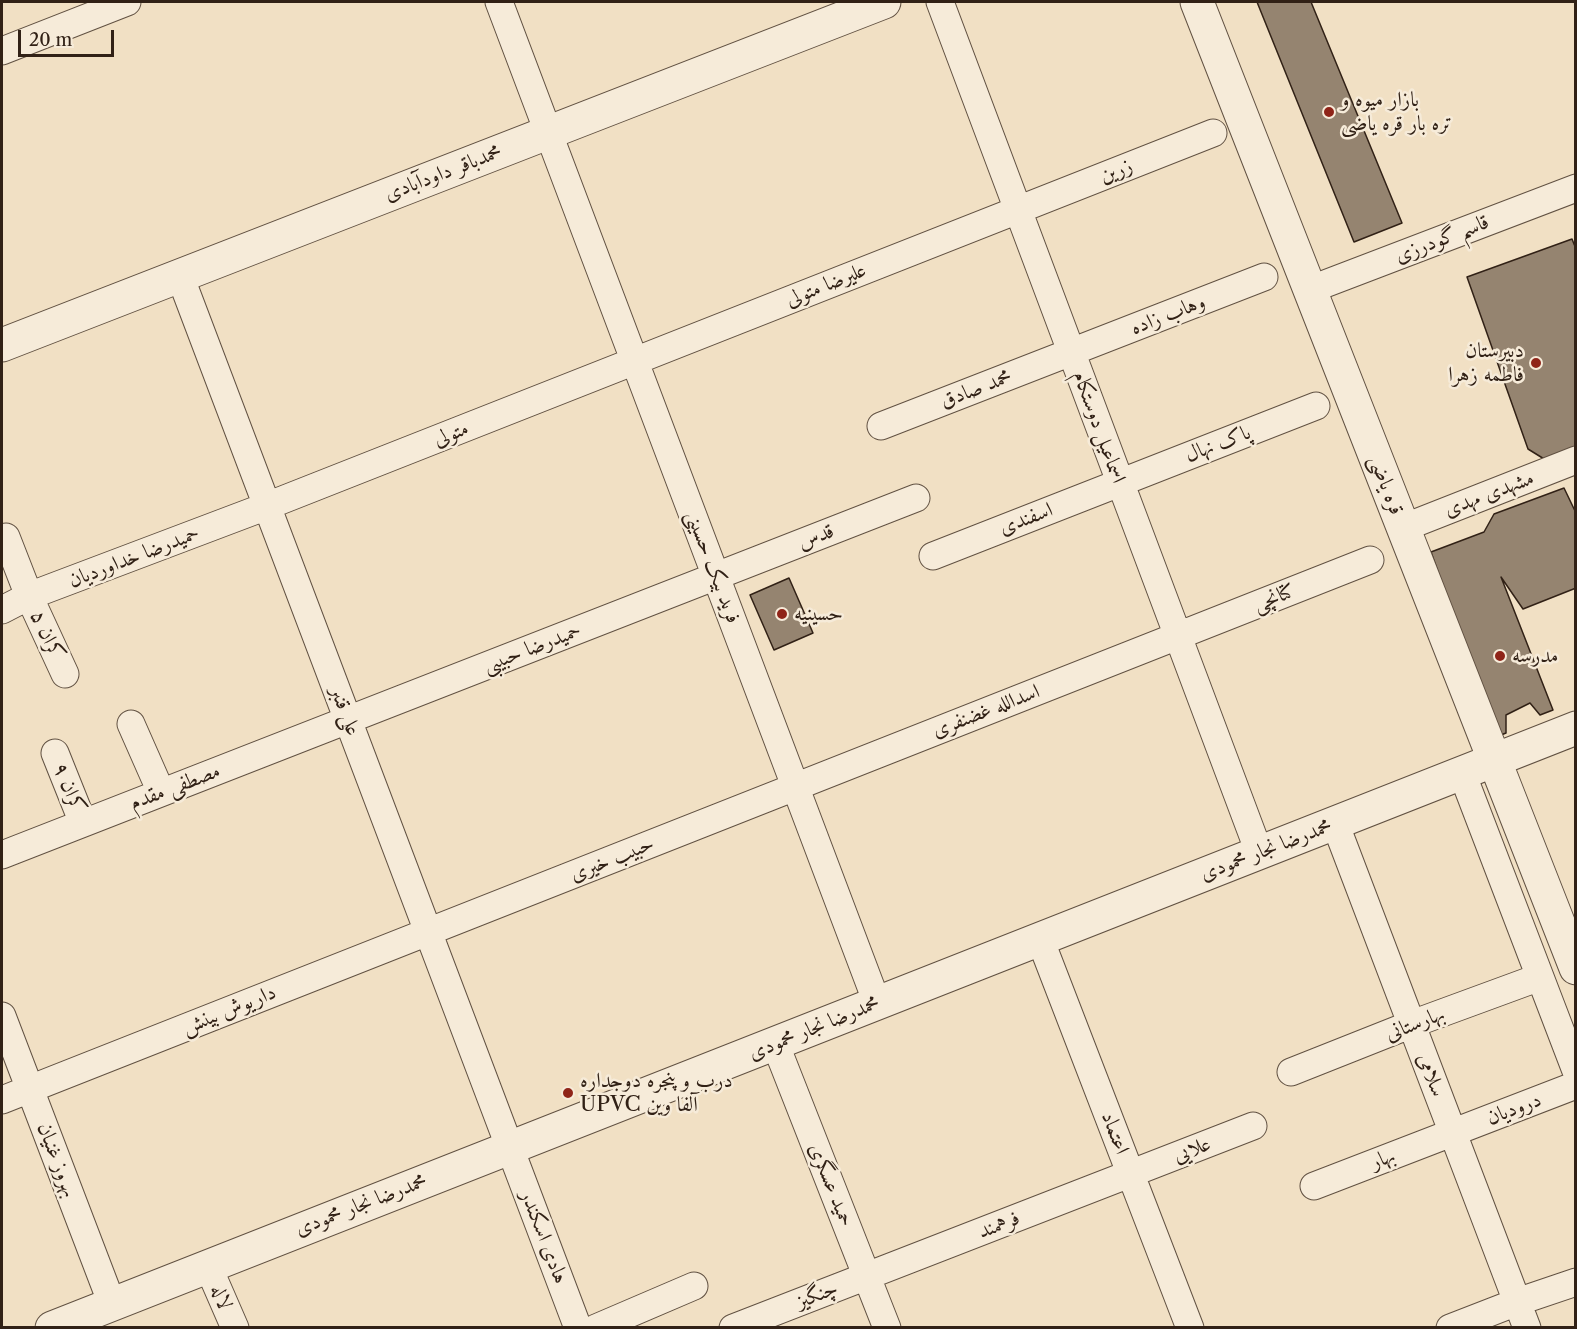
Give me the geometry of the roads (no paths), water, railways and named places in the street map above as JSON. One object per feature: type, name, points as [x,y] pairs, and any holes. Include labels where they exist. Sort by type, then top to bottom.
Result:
[{"type":"street","points":[[2,51],[127,2]]},
{"type":"street","name":"فرید بیک حسینی","points":[[499,2],[877,1003]]},
{"type":"street","name":"محمدباقر داودآبادی","points":[[2,345],[884,2]]},
{"type":"street","name":"اسماعیل دوستکام","points":[[940,2],[1258,852]]},
{"type":"street","name":"قره یاضی","points":[[1197,2],[1575,968]]},
{"type":"street","name":"زرین","points":[[1018,210],[1213,133]]},
{"type":"street","name":"قاسم گودرزی","points":[[1310,290],[1575,188]]},
{"type":"street","name":"علیرضا متولی","points":[[634,361],[1018,210]]},
{"type":"street","name":"علی قنبر","points":[[180,276],[510,1147]]},
{"type":"street","name":"وهاب زاده","points":[[1071,352],[1264,277]]},
{"type":"street","name":"محمد صادق","points":[[881,426],[1071,352]]},
{"type":"street","name":"متولی","points":[[267,506],[634,361]]},
{"type":"street","name":"پاک نهال","points":[[1120,483],[1316,406]]},
{"type":"street","name":"مشهدی مهدی","points":[[1403,528],[1575,460]]},
{"type":"street","name":"اسفندی","points":[[933,556],[1120,483]]},
{"type":"street","name":"قدس","points":[[716,576],[916,498]]},
{"type":"street","name":"حمیدرضا خداوردیان","points":[[2,610],[29,596],[267,506]]},
{"type":"street","name":"کران ۵","points":[[6,537],[29,596],[65,674]]},
{"type":"street","name":"کتانچی","points":[[1178,636],[1370,560]]},
{"type":"street","name":"حمیدرضا حبیبی","points":[[348,720],[716,576]]},
{"type":"street","name":"اسدالله غضنفری","points":[[795,786],[1178,636]]},
{"type":"street","name":"مصطفی مقدم","points":[[2,855],[348,720]]},
{"type":"street","points":[[131,724],[161,792]]},
{"type":"street","name":"محمدرضا نجار محمودی","points":[[52,1328],[1575,728]]},
{"type":"street","name":"کران ۹","points":[[55,753],[83,823]]},
{"type":"street","points":[[1462,773],[1575,1071]]},
{"type":"street","name":"حبیب خیری","points":[[428,931],[795,786]]},
{"type":"street","name":"سلامی","points":[[1335,823],[1527,1328]]},
{"type":"street","name":"داریوش بینش","points":[[2,1100],[428,931]]},
{"type":"street","name":"اعتماد","points":[[1040,939],[1190,1328]]},
{"type":"street","name":"بهارستانی","points":[[1291,1072],[1540,977]]},
{"type":"street","name":"بهروز غنیان","points":[[2,1016],[112,1304]]},
{"type":"street","name":"حمید عسگری","points":[[775,1043],[887,1328]]},
{"type":"street","name":"درودیان","points":[[1452,1133],[1575,1085]]},
{"type":"street","name":"علایی","points":[[1130,1174],[1253,1126]]},
{"type":"street","name":"بهار","points":[[1314,1186],[1452,1133]]},
{"type":"street","name":"هادی اسکندر","points":[[510,1147],[578,1328]]},
{"type":"street","name":"فرهمند","points":[[867,1276],[1130,1174]]},
{"type":"street","name":"لاله","points":[[208,1266],[235,1328]]},
{"type":"street","name":"چنگیز","points":[[733,1328],[867,1276]]},
{"type":"street","points":[[1450,1328],[1575,1282]]},
{"type":"street","points":[[596,1328],[694,1286]]},
{"type":"place","name":"بازار میوه و تره بار قره یاضی","points":[[1329,112]]},
{"type":"place","name":"دبیرستان فاطمه زهرا","points":[[1536,363]]},
{"type":"place","name":"حسینیه","points":[[782,614]]},
{"type":"place","name":"مدرسه","points":[[1500,656]]},
{"type":"place","name":"درب و پنجره دوجداره UPVC آلفا وین","points":[[568,1093]]}]
